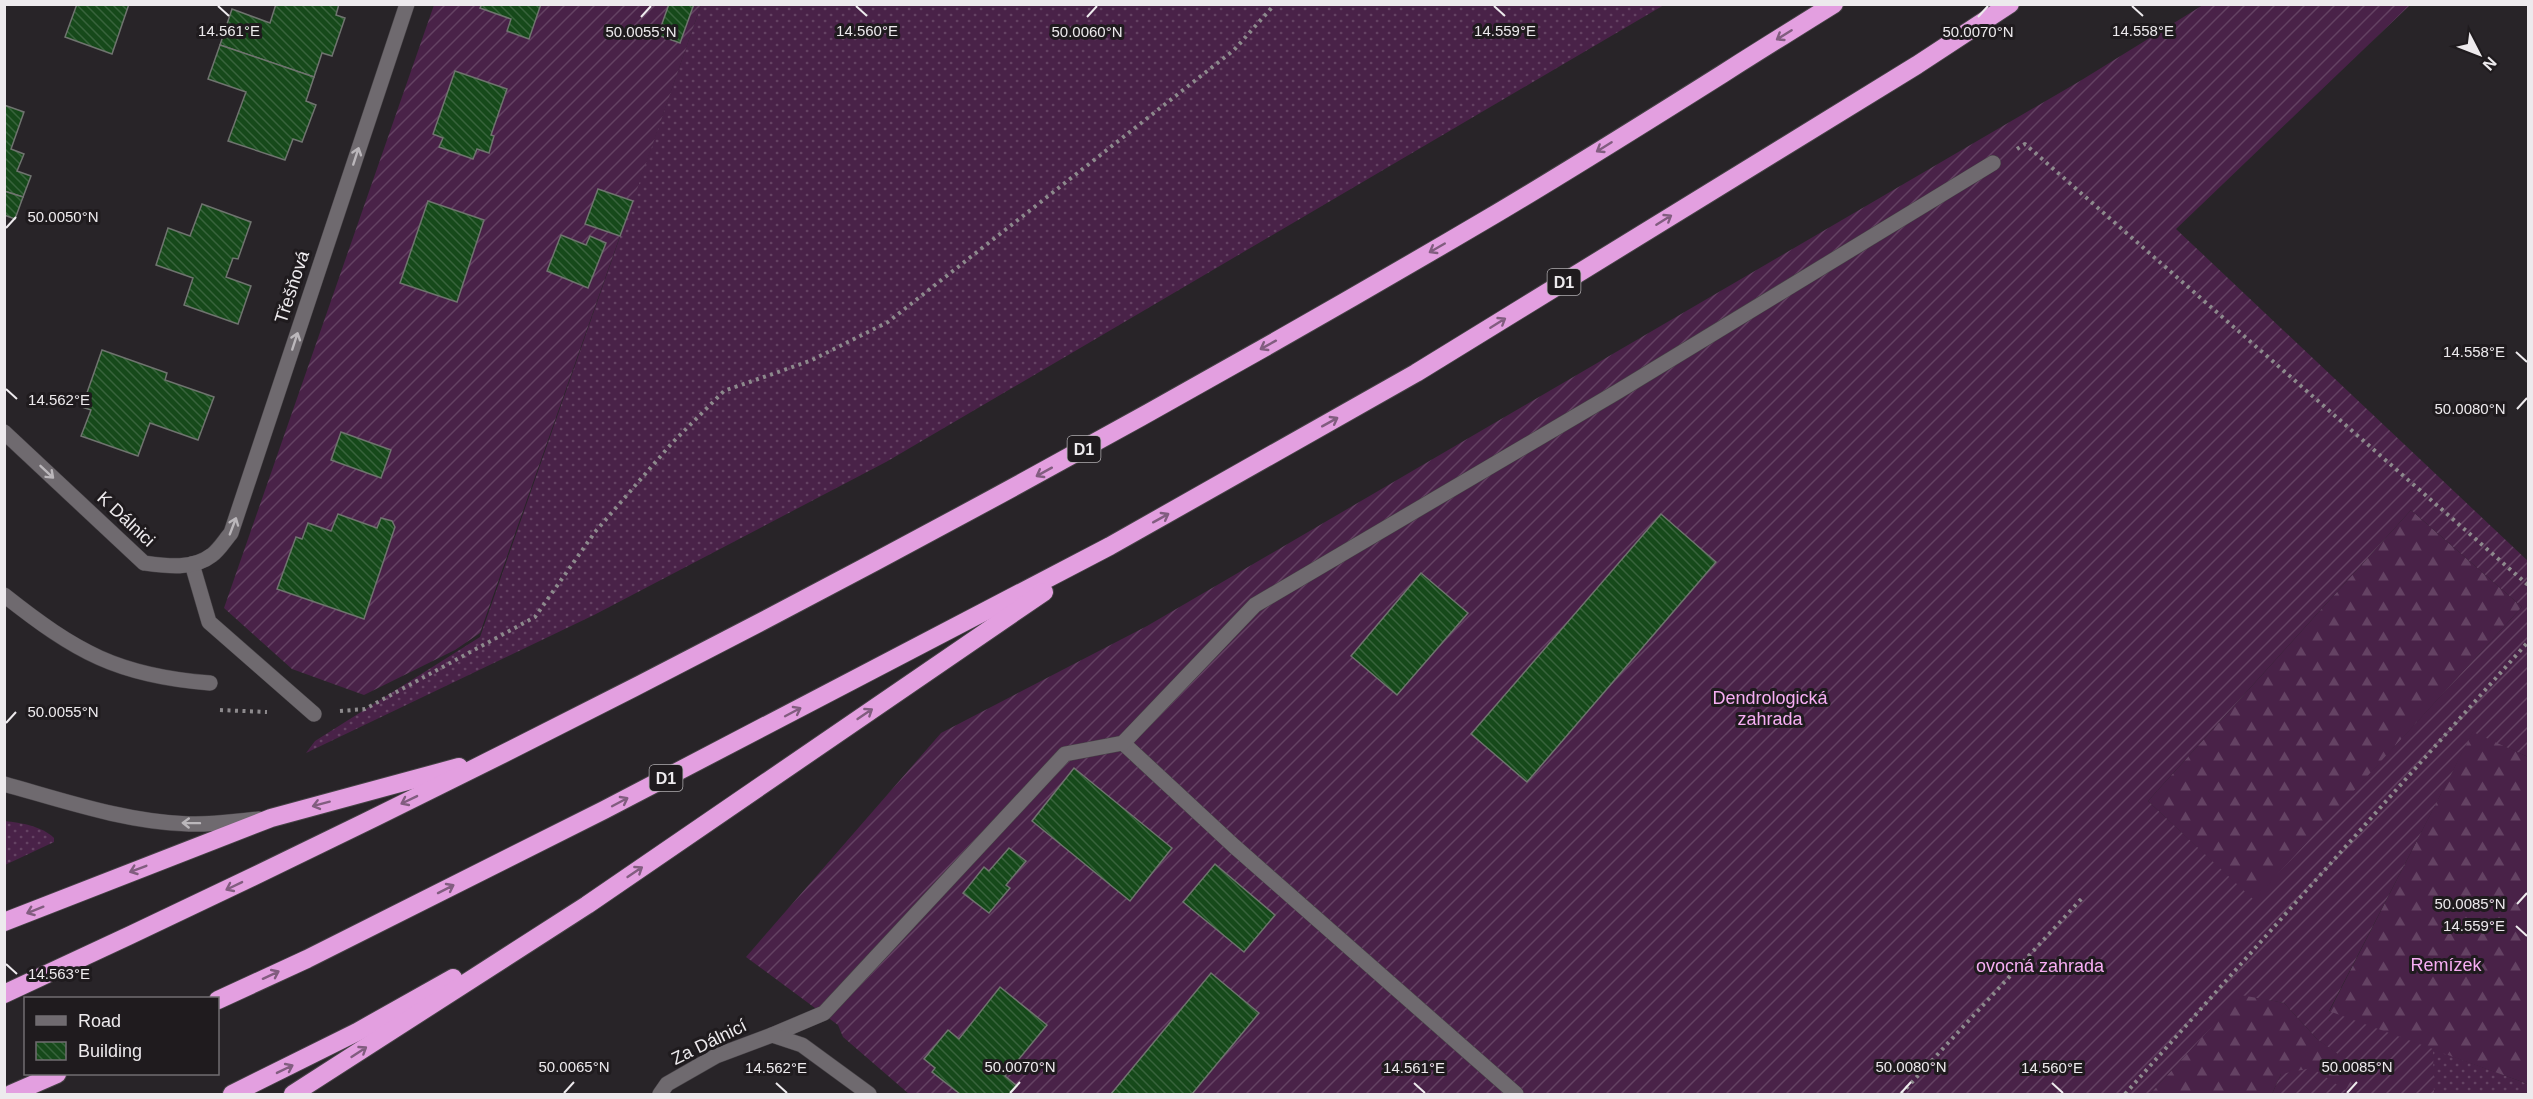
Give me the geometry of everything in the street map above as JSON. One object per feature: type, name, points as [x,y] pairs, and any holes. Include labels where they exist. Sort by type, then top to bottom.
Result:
[{"type":"highway","name":"D1","points":[[4,994],[170,917],[500,756],[790,608],[1029,480],[1491,217],[1834,4]]},
{"type":"highway","name":"D1","points":[[219,1000],[307,959],[604,810],[1110,546],[1416,373],[1917,65],[2010,4]]},
{"type":"highway","points":[[292,1095],[587,905],[1110,546]]},
{"type":"highway","points":[[4,922],[271,818],[500,756]]},
{"type":"highway","points":[[232,1095],[357,1032],[587,905]]},
{"type":"highway","points":[[11,1095],[55,1075]]},
{"type":"street","name":"Třešňová","points":[[192,564],[212,555],[231,533],[407,4]]},
{"type":"street","points":[[772,1035],[824,1013],[1065,754],[1123,743],[1255,605],[1617,392],[1993,163]]},
{"type":"street","name":"K Dálnici","points":[[4,432],[144,563],[170,567],[192,564]]},
{"type":"street","points":[[192,564],[210,621],[315,714]]},
{"type":"street","points":[[4,595],[50,631],[84,652],[121,668],[150,676],[210,683]]},
{"type":"street","points":[[1123,743],[1234,846],[1516,1095]]},
{"type":"street","points":[[4,784],[104,812],[159,821],[206,824],[271,818]]},
{"type":"street","name":"Za Dálnicí","points":[[660,1095],[667,1084],[716,1056],[772,1035],[802,1045],[869,1095]]},
{"type":"path","points":[[315,714],[365,709],[535,617],[595,532],[672,443],[724,391],[812,360],[888,322],[1234,50],[1275,4]]},
{"type":"path","points":[[1993,163],[2025,144],[2529,585]]},
{"type":"path","points":[[2125,1095],[2529,642]]},
{"type":"path","points":[[1901,1095],[2084,896]]},
{"type":"green space","points":[[434,5],[482,5],[481,7],[511,19],[508,31],[528,39],[541,5],[669,5],[658,35],[680,43],[694,5],[701,5],[633,201],[598,189],[585,223],[620,236],[480,633],[455,650],[364,695],[292,669],[224,608]],"holes":[[[455,71],[507,89],[491,135],[494,136],[489,153],[477,149],[473,159],[440,147],[443,138],[433,134]],[[428,201],[484,220],[456,302],[400,283]],[[561,235],[586,244],[590,236],[606,243],[588,288],[547,271]],[[341,432],[391,450],[381,478],[331,460]],[[338,514],[377,528],[381,518],[392,521],[395,527],[364,619],[277,589],[308,523],[331,531]]]},
{"type":"green space","points":[[701,5],[1664,5],[886,462],[594,615],[306,753],[315,741],[480,637]]},
{"type":"green space","name":"Dendrologická zahrada","points":[[2203,5],[2410,5],[2176,229],[2528,561],[2528,757],[2473,732],[2329,1011],[2433,1049],[2434,1094],[2272,1094],[2281,1074],[2312,1068],[2345,1090],[2365,1073],[2317,1039],[2284,1003],[2241,995],[2150,1094],[909,1094],[843,1037],[838,1025],[746,957],[941,733],[1147,626],[2080,81]],"holes":[[[2411,510],[2522,607],[2254,900],[2148,801]]]},
{"type":"green space","points":[[2411,510],[2522,607],[2254,901],[2148,801]]},
{"type":"green space","name":"Remízek","points":[[2473,731],[2528,757],[2528,1084],[2329,1012]]},
{"type":"green space","points":[[5,821],[37,828],[54,838],[54,842],[5,865]]},
{"type":"green space","points":[[2241,994],[2284,1003],[2317,1039],[2365,1073],[2346,1090],[2281,1074],[2272,1094],[2150,1094]]},
{"type":"green space","points":[[2317,1039],[2433,1049],[2528,1084],[2528,1094],[2272,1094],[2365,1074]]},
{"type":"building","points":[[77,4],[129,4],[112,54],[65,37]]},
{"type":"building","points":[[276,4],[339,4],[336,15],[345,18],[332,56],[322,53],[314,77],[220,45],[232,9],[270,23]]},
{"type":"building","points":[[482,4],[541,4],[529,39],[507,31],[511,19],[480,8]]},
{"type":"building","points":[[669,4],[694,4],[680,43],[658,35]]},
{"type":"building","points":[[220,45],[314,77],[306,101],[316,105],[302,142],[293,139],[285,160],[228,141],[246,92],[208,79]]},
{"type":"building","points":[[455,71],[507,89],[491,135],[494,136],[489,153],[477,149],[473,159],[439,147],[443,138],[433,134]]},
{"type":"building","points":[[4,105],[24,112],[11,149],[24,154],[17,171],[31,176],[23,197],[4,191]]},
{"type":"building","points":[[598,189],[633,201],[620,236],[585,224]]},
{"type":"building","points":[[4,191],[23,197],[15,219],[4,215]]},
{"type":"building","points":[[428,201],[484,220],[457,302],[400,283]]},
{"type":"building","points":[[202,204],[251,222],[238,259],[233,258],[226,277],[251,286],[238,324],[184,305],[193,278],[156,265],[168,228],[190,236]]},
{"type":"building","points":[[561,235],[586,245],[590,236],[606,243],[588,288],[547,271]]},
{"type":"building","points":[[102,350],[167,373],[165,380],[214,397],[198,440],[150,423],[138,456],[81,436],[91,410],[82,407]]},
{"type":"building","points":[[341,432],[391,450],[381,478],[331,460]]},
{"type":"building","points":[[338,514],[377,528],[381,518],[392,521],[395,527],[364,619],[277,589],[296,537],[302,539],[308,523],[331,531]]},
{"type":"building","points":[[1661,514],[1716,562],[1527,782],[1471,734]]},
{"type":"building","points":[[1421,573],[1468,613],[1397,695],[1351,656]]},
{"type":"building","points":[[1074,768],[1172,848],[1130,901],[1032,821]]},
{"type":"building","points":[[1009,848],[1026,861],[1006,885],[1010,888],[989,913],[963,893],[984,867],[989,871]]},
{"type":"building","points":[[1215,864],[1275,915],[1244,952],[1183,902]]},
{"type":"building","points":[[1211,973],[1259,1013],[1192,1094],[1111,1094]]},
{"type":"building","points":[[1000,987],[1047,1025],[1005,1076],[1017,1086],[1010,1094],[960,1094],[932,1072],[935,1068],[924,1059],[948,1030],[959,1039]]},
{"type":"park label","name":"ovocná zahrada","points":[[2040,966]]}]
